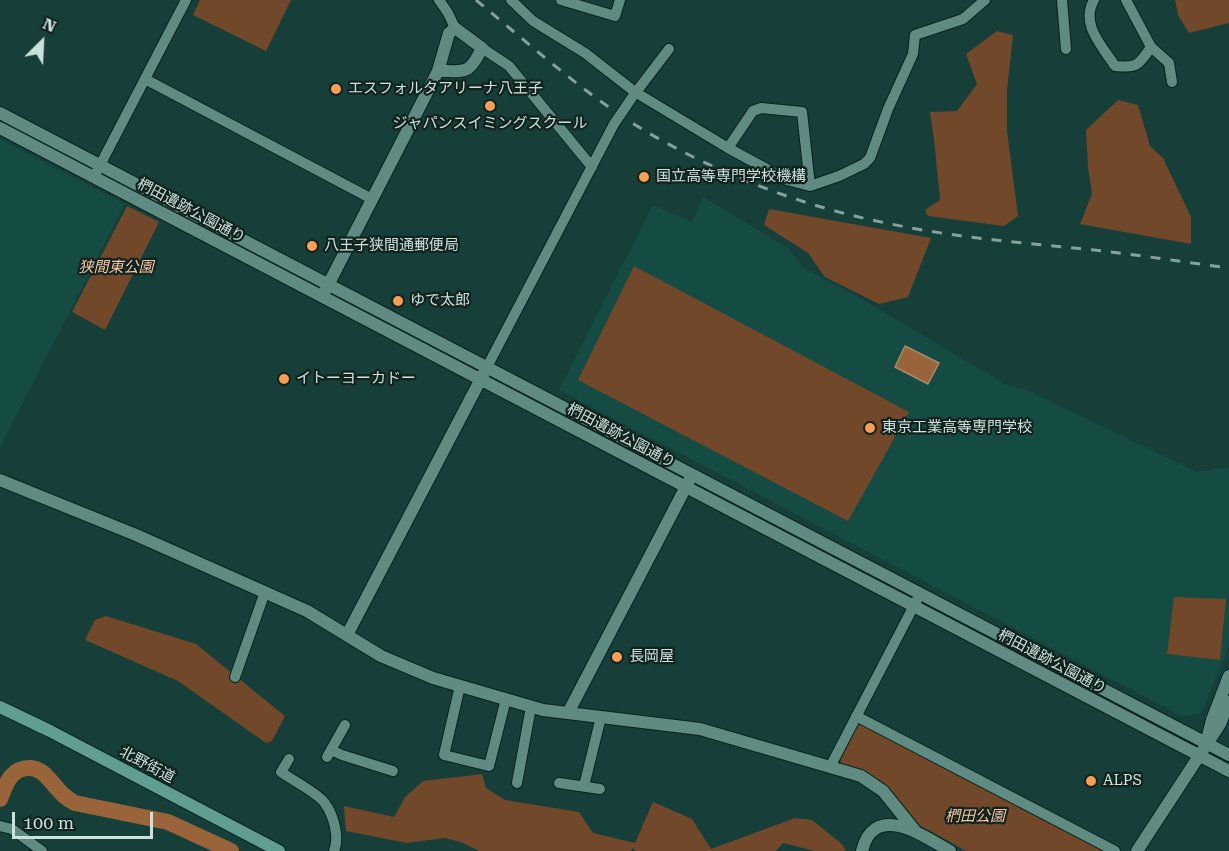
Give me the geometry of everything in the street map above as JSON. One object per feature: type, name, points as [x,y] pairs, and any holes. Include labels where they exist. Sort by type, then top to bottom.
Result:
[{"type":"main road","name":"北野街道","points":[[0,707],[279,851]]},
{"type":"street","points":[[94,177],[186,0]]},
{"type":"street","points":[[439,0],[455,28],[509,66],[592,167]]},
{"type":"street","points":[[561,0],[615,16],[620,0]]},
{"type":"street","points":[[519,3],[532,21],[585,53],[633,95],[786,180],[810,186],[864,164],[870,158],[913,54],[915,35],[963,19],[985,0]]},
{"type":"street","points":[[1062,0],[1066,49]]},
{"type":"street","points":[[1094,0],[1089,9],[1092,32],[1115,66],[1133,68],[1141,63],[1151,47]]},
{"type":"street","points":[[1126,0],[1151,47],[1169,63],[1172,82]]},
{"type":"street","points":[[322,296],[438,71],[449,33],[455,28]]},
{"type":"street","points":[[438,71],[468,70],[474,65],[482,48]]},
{"type":"street","points":[[347,635],[614,124],[633,95],[669,49]]},
{"type":"street","points":[[145,79],[372,199]]},
{"type":"street","points":[[728,148],[753,111],[760,108],[801,112],[810,186]]},
{"type":"street","name":"椚田遺跡公園通り","points":[[0,113],[1229,755]]},
{"type":"street","name":"椚田遺跡公園通り","points":[[0,128],[1229,771]]},
{"type":"street","points":[[568,713],[693,475]]},
{"type":"street","points":[[0,480],[136,535],[312,613],[381,656],[433,678],[531,706],[568,713],[700,729],[861,776],[876,784],[889,797],[916,832]]},
{"type":"street","points":[[235,677],[265,592]]},
{"type":"street","points":[[830,766],[920,594]]},
{"type":"street","points":[[1207,743],[1212,720],[1229,676]]},
{"type":"street","points":[[460,686],[444,754],[489,766],[506,699]]},
{"type":"street","points":[[1138,851],[1220,724],[1229,702]]},
{"type":"street","points":[[517,783],[531,706]]},
{"type":"street","points":[[856,716],[1115,851]]},
{"type":"street","points":[[584,786],[601,717]]},
{"type":"street","points":[[345,725],[329,754],[342,755],[393,771]]},
{"type":"street","points":[[289,759],[281,772],[323,801],[336,834],[334,851]]},
{"type":"street","points":[[559,783],[600,789]]},
{"type":"street","points":[[862,851],[867,838],[881,827],[897,825],[916,832],[951,851]]},
{"type":"street","points":[[0,826],[12,829],[42,851]]},
{"type":"shaded area","points":[[0,139],[125,204],[0,447]]},
{"type":"shaded area","name":"東京工業高等専門学校","points":[[703,197],[788,248],[804,268],[860,298],[1007,385],[1027,390],[1197,472],[1229,467],[1229,636],[1227,652],[1201,713],[1183,717],[559,390],[653,205],[692,222]]},
{"type":"shaded area","points":[[905,346],[939,363],[928,384],[895,367]]},
{"type":"green space","points":[[200,0],[291,0],[266,51],[193,15]]},
{"type":"green space","points":[[1175,0],[1229,0],[1229,23],[1189,33],[1178,15]]},
{"type":"green space","points":[[997,31],[1013,35],[1007,89],[1007,131],[1018,216],[1004,226],[928,216],[925,210],[940,200],[930,112],[957,111],[977,84],[966,54]]},
{"type":"green space","points":[[1118,100],[1138,105],[1150,146],[1163,158],[1191,217],[1191,244],[1080,224],[1092,194],[1086,130]]},
{"type":"green space","name":"狭間東公園","points":[[127,206],[159,222],[105,330],[72,312]]},
{"type":"green space","points":[[769,209],[931,238],[908,297],[879,304],[825,277],[808,253],[764,225]]},
{"type":"green space","points":[[634,266],[909,412],[848,521],[578,380]]},
{"type":"green space","points":[[1174,597],[1226,599],[1220,660],[1167,654]]},
{"type":"green space","points":[[106,616],[196,644],[285,716],[272,741],[266,743],[178,681],[85,640],[95,620]]},
{"type":"green space","name":"椚田公園","points":[[860,718],[1115,851],[966,851],[919,825],[885,784],[878,779],[841,763],[840,756]]},
{"type":"green space","points":[[482,774],[486,788],[505,800],[579,812],[593,833],[635,843],[653,802],[692,819],[711,849],[795,818],[812,820],[842,844],[846,851],[815,851],[783,843],[776,851],[635,851],[633,848],[630,851],[479,851],[461,842],[445,838],[407,843],[346,831],[344,806],[394,817],[405,797],[423,781]]},
{"type":"waterway","points":[[0,799],[7,782],[14,773],[24,768],[33,768],[44,774],[62,794],[75,803],[168,822],[231,851]]},
{"type":"railway","points":[[476,0],[575,82],[637,126],[697,159],[792,198],[858,217],[916,229],[1229,268]]},
{"type":"place","name":"エスフォルタアリーナ八王子","points":[[336,89]]},
{"type":"place","name":"ジャパンスイミングスクール","points":[[490,106]]},
{"type":"place","name":"国立高等専門学校機構","points":[[644,177]]},
{"type":"place","name":"八王子狭間通郵便局","points":[[312,246]]},
{"type":"place","name":"ゆで太郎","points":[[398,301]]},
{"type":"place","name":"イトーヨーカドー","points":[[284,379]]},
{"type":"place","name":"東京工業高等専門学校","points":[[870,428]]},
{"type":"place","name":"長岡屋","points":[[617,657]]},
{"type":"place","name":"ALPS","points":[[1091,781]]}]
